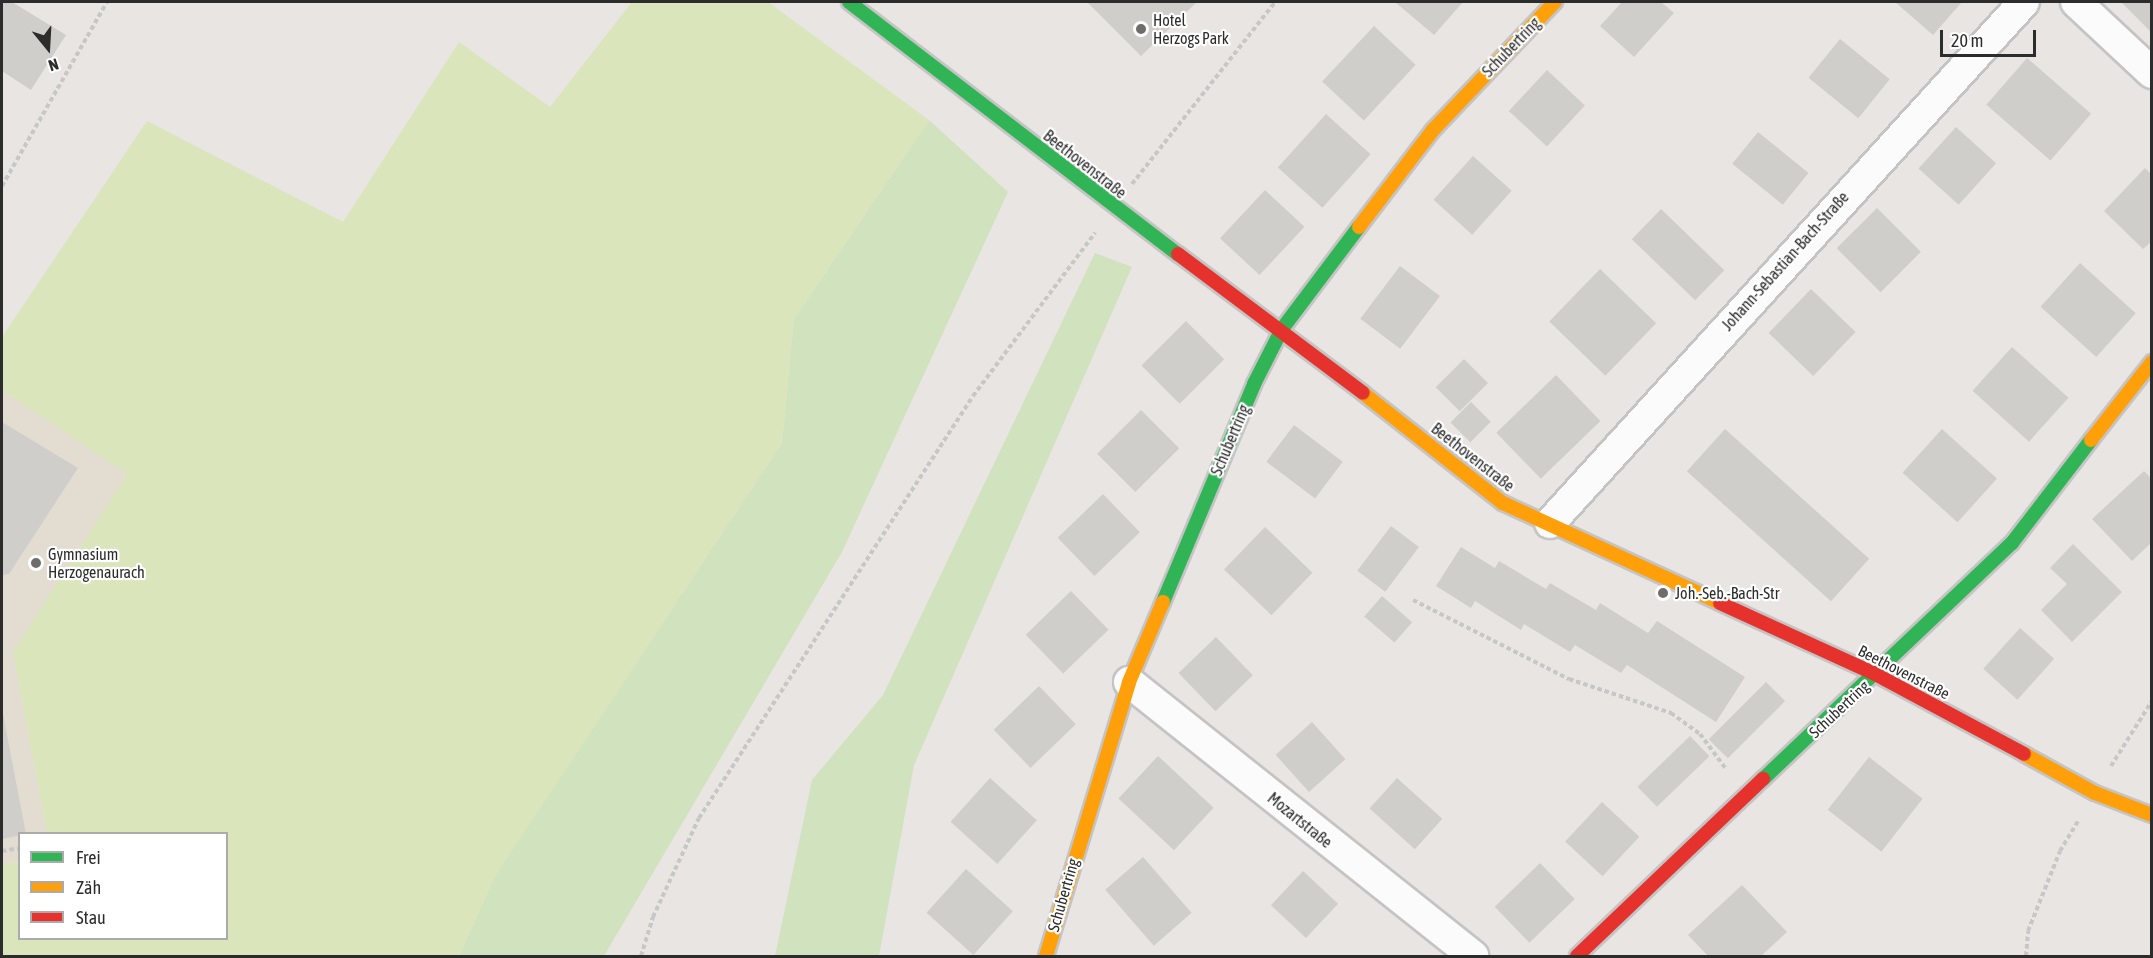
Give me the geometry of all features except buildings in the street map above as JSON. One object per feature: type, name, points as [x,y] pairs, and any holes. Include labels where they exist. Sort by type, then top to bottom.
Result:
[{"type":"street","name":"Beethovenstraße","points":[[849,2],[1113,208],[1282,329],[1503,503],[1875,674],[2095,793],[2151,815]]},
{"type":"street","name":"Schubertring","points":[[1046,957],[1129,682],[1254,384],[1282,329],[1432,130],[1555,2]]},
{"type":"street","name":"Johann-Sebastian-Bach-Straße","points":[[1550,523],[2024,2]]},
{"type":"street","points":[[2076,2],[2151,74]]},
{"type":"street","name":"Schubertring","points":[[1577,957],[2012,543],[2151,362]]},
{"type":"street","name":"Mozartstraße","points":[[1129,682],[1473,957]]},
{"type":"path","points":[[2,186],[107,2]]},
{"type":"path","points":[[641,957],[653,917],[699,818],[973,396],[1113,208],[1275,2]]},
{"type":"path","points":[[1413,600],[1569,679],[1671,713],[1700,735],[1747,796]]},
{"type":"path","points":[[2026,957],[2028,931],[2060,851],[2151,701]]},
{"type":"path","points":[[2,851],[18,848]]},
{"type":"shaded area","name":"Gymnasium Herzogenaurach","points":[[2,390],[127,474],[13,652],[47,832],[18,832],[18,861],[2,864]]},
{"type":"green space","points":[[632,2],[768,2],[929,120],[794,319],[782,443],[496,874],[459,956],[2,956],[2,864],[18,861],[18,940],[228,940],[228,832],[47,832],[13,652],[127,474],[2,390],[2,337],[147,121],[343,222],[459,42],[550,107]]},
{"type":"green space","points":[[929,120],[1008,192],[842,552],[604,956],[459,956],[496,874],[782,443],[794,319]]},
{"type":"green space","points":[[1095,253],[1132,267],[914,765],[879,956],[775,956],[812,780],[883,695]]},
{"type":"traffic: fast","points":[[849,2],[1178,254]]},
{"type":"traffic: fast","points":[[1163,602],[1254,384],[1282,329],[1359,227]]},
{"type":"traffic: fast","points":[[1763,779],[2012,543],[2091,440]]},
{"type":"traffic: slow","points":[[1359,227],[1433,130],[1555,2]]},
{"type":"traffic: slow","points":[[2091,440],[2152,362]]},
{"type":"traffic: slow","points":[[1363,393],[1503,503],[1720,603]]},
{"type":"traffic: slow","points":[[1046,956],[1129,682],[1163,602]]},
{"type":"traffic: slow","points":[[2024,754],[2095,793],[2152,815]]},
{"type":"traffic: jam","points":[[1178,254],[1363,393]]},
{"type":"traffic: jam","points":[[1720,603],[1875,674],[2024,754]]},
{"type":"traffic: jam","points":[[1577,956],[1763,779]]},
{"type":"place","name":"Hotel Herzogs Park","points":[[1141,29]]},
{"type":"place","name":"Gymnasium Herzogenaurach","points":[[36,563]]},
{"type":"place","name":"Joh.-Seb.-Bach-Str","points":[[1663,593]]}]
